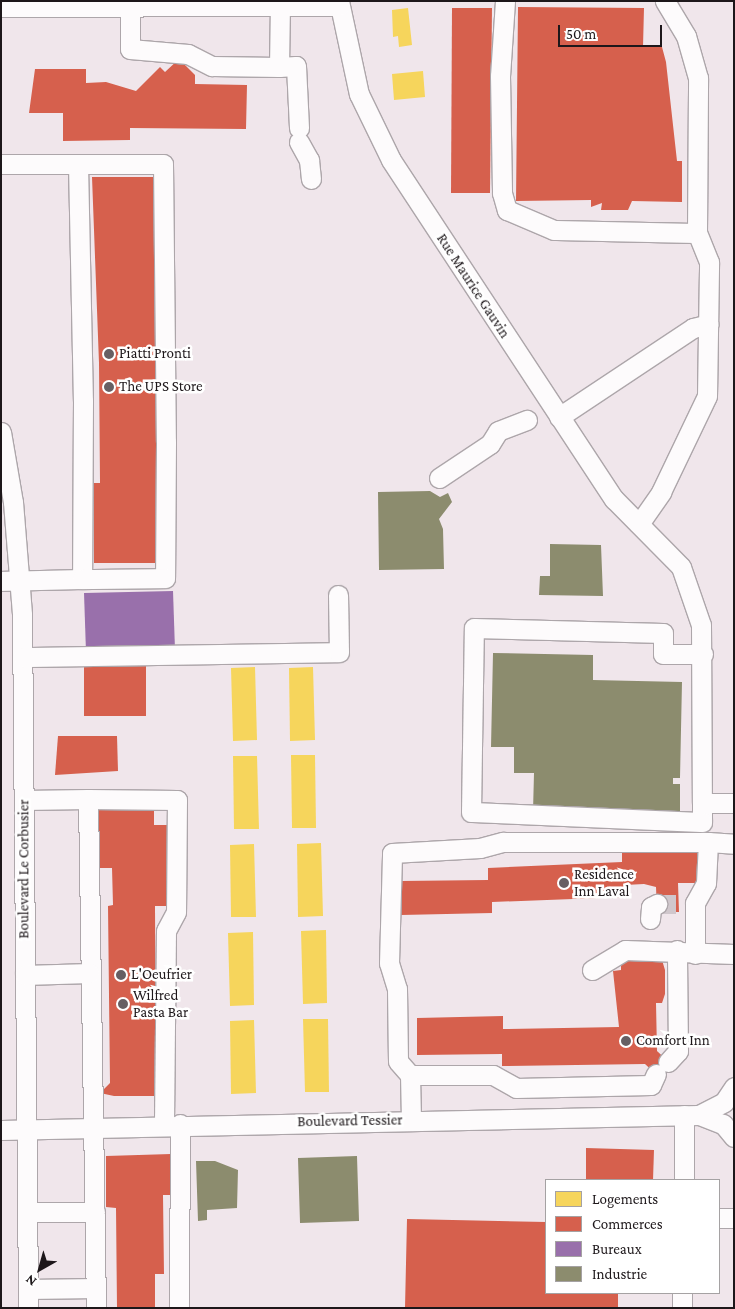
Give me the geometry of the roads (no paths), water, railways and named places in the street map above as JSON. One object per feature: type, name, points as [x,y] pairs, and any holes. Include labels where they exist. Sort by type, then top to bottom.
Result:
[{"type":"street","points":[[505,1],[500,106],[502,193],[507,210],[554,230],[697,233]]},
{"type":"street","points":[[639,524],[661,492],[706,403],[709,324],[708,256],[697,233],[698,78],[686,36],[665,1]]},
{"type":"street","name":"Rue Maurice Gauvin","points":[[1,7],[29,4],[130,7],[194,4],[339,3],[354,80],[377,134],[555,411],[614,499],[657,539],[681,567],[694,596],[703,654],[702,822],[471,812],[474,628],[663,633],[664,654],[703,654]]},
{"type":"street","points":[[279,67],[280,4]]},
{"type":"street","points":[[130,7],[130,49],[188,54],[212,66],[296,66],[299,135],[309,160],[311,179]]},
{"type":"street","points":[[1,164],[163,164],[166,442],[165,578],[82,579],[21,587],[1,587]]},
{"type":"street","points":[[78,164],[82,579]]},
{"type":"street","points":[[438,478],[490,444],[505,441],[527,420],[555,411],[693,328],[709,324]]},
{"type":"street","name":"Boulevard Le Corbusier","points":[[1,432],[21,587],[28,1308]]},
{"type":"street","points":[[1,582],[21,587]]},
{"type":"street","points":[[23,657],[339,652],[338,595]]},
{"type":"street","points":[[88,799],[89,972],[96,1308]]},
{"type":"street","points":[[24,800],[177,800],[176,912],[166,931],[179,1308]]},
{"type":"street","points":[[702,803],[734,803]]},
{"type":"street","points":[[410,1119],[410,1075],[398,1061],[397,989],[389,963],[389,862],[395,851],[480,848],[503,842],[708,842],[734,844]]},
{"type":"street","points":[[649,1116],[658,1074],[678,1051],[686,952],[687,905],[706,883],[708,842]]},
{"type":"street","points":[[592,970],[625,950],[734,954]]},
{"type":"street","points":[[26,975],[89,972]]},
{"type":"street","points":[[410,1075],[493,1075],[516,1088],[658,1074]]},
{"type":"street","name":"Boulevard Tessier","points":[[692,1115],[724,1102],[734,1087]]},
{"type":"street","points":[[684,1179],[692,1115]]},
{"type":"street","name":"Boulevard Tessier","points":[[1,1130],[172,1124],[692,1115],[723,1124],[734,1137]]},
{"type":"street","points":[[27,1212],[95,1212]]},
{"type":"street","points":[[720,1218],[734,1218]]},
{"type":"street","points":[[28,1289],[96,1288]]},
{"type":"street","points":[[682,1294],[682,1308]]},
{"type":"tunnel","points":[[657,904],[679,904]]},
{"type":"place","name":"Piatti Pronti","points":[[109,354]]},
{"type":"place","name":"The UPS Store","points":[[109,387]]},
{"type":"place","name":"Residence Inn Laval","points":[[564,883]]},
{"type":"place","name":"L'Oeufrier","points":[[121,975]]},
{"type":"place","name":"Wilfred Pasta Bar","points":[[123,1004]]},
{"type":"place","name":"Comfort Inn","points":[[626,1041]]}]
